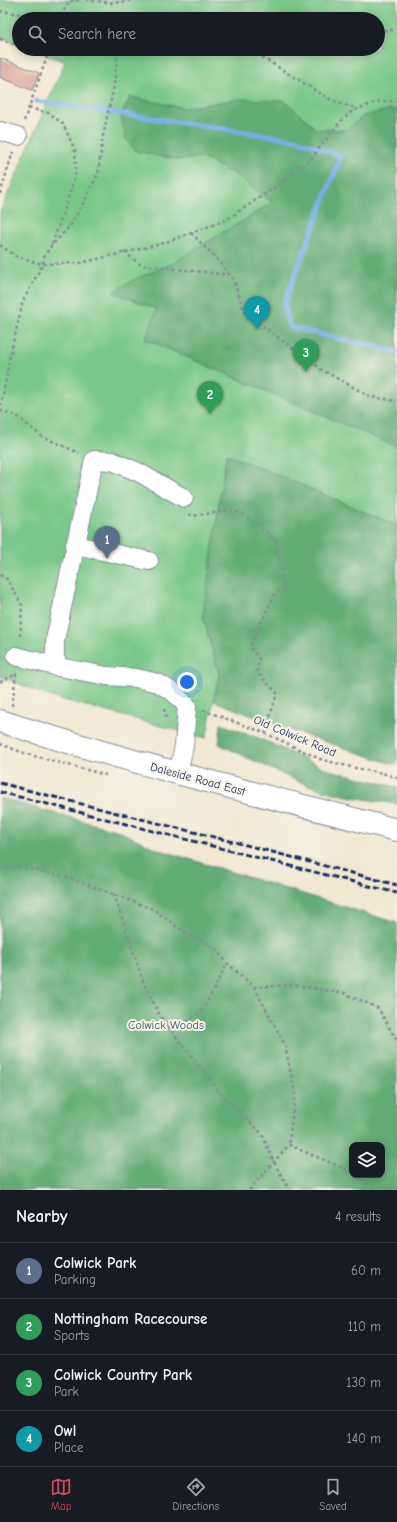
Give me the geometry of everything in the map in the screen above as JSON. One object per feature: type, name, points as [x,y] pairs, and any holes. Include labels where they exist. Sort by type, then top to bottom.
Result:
[{"type":"main road","name":"Daleside Road East","points":[[0,721],[178,774],[397,830]]},
{"type":"street","points":[[0,132],[18,136]]},
{"type":"street","points":[[59,667],[55,658],[55,640],[94,460],[112,461],[138,472],[184,505]]},
{"type":"street","points":[[76,545],[150,561]]},
{"type":"street","points":[[16,656],[59,667],[107,676],[136,678],[158,683],[173,692],[187,706],[184,746],[178,774]]},
{"type":"path","points":[[63,12],[69,1],[79,0]]},
{"type":"path","points":[[86,0],[113,3],[132,0]]},
{"type":"path","points":[[0,11],[12,12]]},
{"type":"path","points":[[385,30],[397,29]]},
{"type":"path","points":[[0,39],[12,43]]},
{"type":"path","points":[[94,460],[40,436],[17,416],[0,411],[10,356],[23,301],[43,264],[43,258],[51,246],[70,226],[98,174],[103,136],[114,86],[117,56]]},
{"type":"path","points":[[260,56],[331,100],[358,109]]},
{"type":"path","points":[[0,245],[17,257],[43,264],[80,264],[161,244],[226,220],[271,190],[310,160],[340,122],[351,112],[376,102],[397,101]]},
{"type":"path","points":[[29,108],[49,113],[63,124],[75,150],[76,172],[51,246]]},
{"type":"path","points":[[191,233],[217,259],[233,279],[245,313],[322,370],[372,397],[397,401]]},
{"type":"path","points":[[124,252],[141,265],[230,276]]},
{"type":"path","points":[[184,505],[193,516],[225,511],[241,513],[260,526],[276,541],[284,587],[274,595],[250,647],[259,659],[258,672],[277,693],[265,733]]},
{"type":"path","points":[[0,575],[7,579],[22,605],[20,640],[16,656],[16,674]]},
{"type":"path","name":"Old Colwick Road","points":[[187,706],[208,711],[265,733],[320,759],[382,773],[397,778]]},
{"type":"path","points":[[0,867],[43,872],[70,878],[155,910],[181,930],[215,948],[227,963],[254,987],[282,1038],[295,1092],[289,1145],[249,1190]]},
{"type":"path","points":[[114,894],[143,980],[160,1016],[220,1093],[262,1134],[274,1162],[289,1190]]},
{"type":"path","points":[[172,1032],[200,1012],[214,990],[227,963]]},
{"type":"path","points":[[254,987],[292,985],[344,993],[378,1008],[397,1041]]},
{"type":"path","points":[[289,1145],[349,1171]]},
{"type":"path","points":[[360,1178],[376,1190]]},
{"type":"green space","points":[[0,0],[397,0],[397,526],[283,477],[203,616],[219,674],[206,738],[49,696],[0,676],[0,212],[65,62],[50,56],[385,56],[385,12],[12,12],[12,41],[0,37]]},
{"type":"green space","points":[[130,97],[184,108],[238,99],[285,101],[316,129],[347,130],[363,116],[388,110],[397,110],[397,447],[145,339],[157,309],[113,292],[133,280],[174,263],[272,202],[236,175],[201,157],[177,160],[136,151],[126,139],[121,116]]},
{"type":"green space","points":[[226,454],[397,526],[397,765],[278,726],[214,701],[219,674],[203,616]]},
{"type":"green space","points":[[221,724],[259,738],[329,770],[397,787],[397,804],[343,795],[310,786],[287,776],[219,744]]},
{"type":"green space","name":"Colwick Woods","points":[[0,798],[119,831],[160,850],[397,923],[397,1190],[0,1190]]},
{"type":"building","points":[[0,58],[39,73],[32,90],[0,77]]},
{"type":"waterway","points":[[36,101],[298,140],[341,156],[284,304],[289,327],[397,352]]},
{"type":"railway","points":[[0,783],[397,885]]},
{"type":"railway","points":[[0,792],[397,893]]},
{"type":"place","name":"Owl","points":[[257,329]]},
{"type":"place","name":"Colwick Country Park","points":[[306,372]]},
{"type":"place","name":"Nottingham Racecourse","points":[[210,414]]},
{"type":"place","name":"Colwick Park","points":[[107,559]]}]
